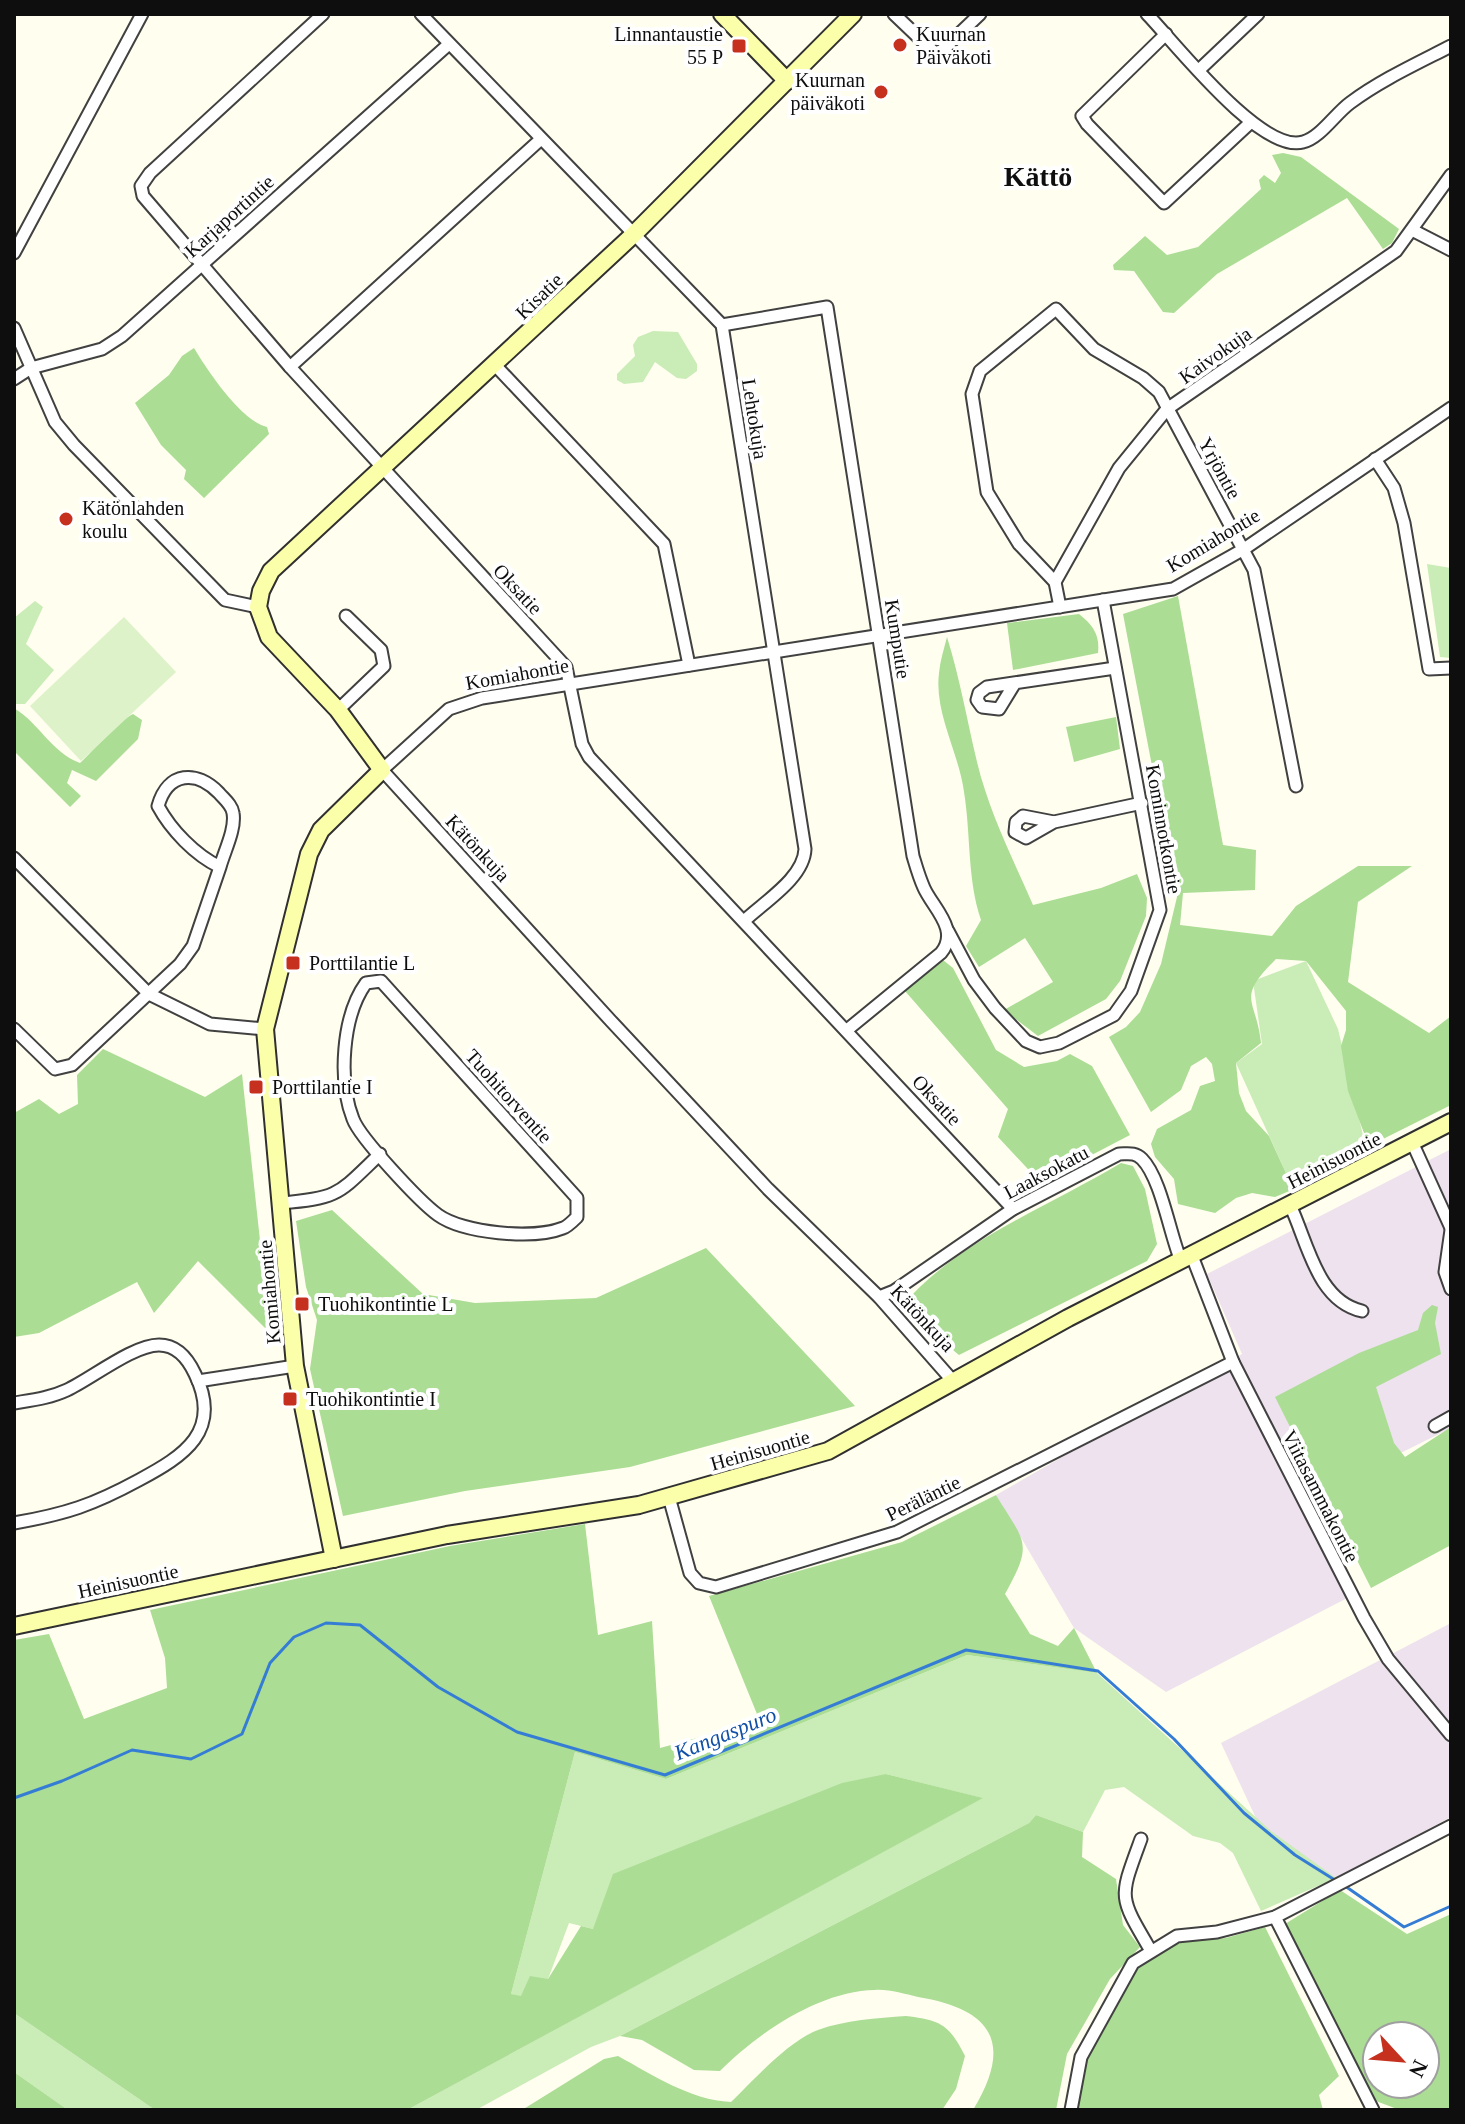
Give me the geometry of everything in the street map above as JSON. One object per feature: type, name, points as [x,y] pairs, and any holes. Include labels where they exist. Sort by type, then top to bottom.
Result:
[{"type":"street","points":[[14,253],[142,14]]},
{"type":"street","name":"Oksatie","points":[[323,14],[150,173],[141,186],[148,205],[203,264],[290,367],[566,667],[582,744],[589,757],[1013,1209]]},
{"type":"street","points":[[421,14],[722,325]]},
{"type":"street","points":[[722,14],[787,81]]},
{"type":"street","name":"Kisatie","points":[[258,607],[261,591],[271,571],[634,234],[853,14]]},
{"type":"street","points":[[894,14],[937,55],[980,14]]},
{"type":"street","points":[[1147,14],[1250,123],[1284,140],[1306,142],[1349,104],[1391,77],[1451,46]]},
{"type":"street","points":[[1200,69],[1258,14]]},
{"type":"street","points":[[1166,34],[1082,116],[1087,124],[1164,203],[1250,123]]},
{"type":"street","name":"Karjaportintie","points":[[14,379],[31,368],[102,349],[122,336],[449,44]]},
{"type":"street","points":[[290,367],[541,139]]},
{"type":"street","name":"Kaivokuja","points":[[1055,582],[1119,468],[1167,409],[1396,251],[1414,231],[1451,175]]},
{"type":"street","points":[[1414,231],[1451,250]]},
{"type":"street","name":"Kumputie","points":[[722,325],[827,307],[913,856],[924,889],[948,930]]},
{"type":"street","name":"Yrjöntie","points":[[1055,582],[1019,544],[987,492],[972,394],[980,371],[1056,309],[1094,349],[1159,392],[1244,549],[1254,570],[1296,786]]},
{"type":"street","name":"Lehtokuja","points":[[722,325],[805,859],[796,873],[744,921]]},
{"type":"street","points":[[14,328],[55,422],[113,487],[225,600],[258,607]]},
{"type":"street","points":[[495,365],[664,544],[689,665]]},
{"type":"street","name":"Komiahontie","points":[[334,1559],[295,1366],[265,1029],[309,854],[321,830],[449,709],[482,698],[1173,589],[1244,549],[1451,408]]},
{"type":"street","points":[[1375,459],[1394,488],[1404,523],[1429,669],[1451,668]]},
{"type":"street","points":[[1055,582],[1060,607]]},
{"type":"street","name":"Kominnotkontie","points":[[948,930],[974,980],[1026,1041],[1040,1047],[1059,1043],[1114,1015],[1131,991],[1160,910],[1103,600]]},
{"type":"street","name":"Kätönkuja","points":[[258,607],[269,637],[338,710],[382,770],[435,832],[768,1189],[879,1297],[952,1380]]},
{"type":"street","points":[[338,710],[384,666],[381,650],[346,616]]},
{"type":"street","points":[[1015,683],[1115,668]]},
{"type":"street","points":[[14,1029],[55,1069],[63,1069],[81,1057],[149,994],[180,964],[193,946],[220,867],[233,823],[232,808],[207,781],[194,775],[181,779],[169,788],[158,806],[203,859],[220,867]]},
{"type":"street","points":[[1054,822],[1142,803]]},
{"type":"street","points":[[14,858],[149,994],[210,1024],[265,1029]]},
{"type":"street","points":[[847,1030],[941,953],[947,946],[948,930]]},
{"type":"street","name":"Tuohitorventie","points":[[381,981],[577,1198],[577,1217],[563,1228],[512,1234],[465,1227],[438,1215],[380,1154],[353,1119],[345,1049],[357,995],[366,983],[381,981]]},
{"type":"street","name":"Heinisuontie","points":[[14,1626],[447,1535],[669,1497],[828,1451],[952,1380],[1451,1122]]},
{"type":"street","points":[[1412,1142],[1451,1229],[1445,1272],[1451,1289]]},
{"type":"street","name":"Laaksokatu","points":[[879,1297],[894,1291],[1013,1209],[1119,1154],[1134,1153],[1144,1160],[1186,1258]]},
{"type":"street","points":[[281,1203],[326,1199],[338,1193],[380,1154]]},
{"type":"street","points":[[1290,1205],[1325,1286],[1336,1301],[1362,1311]]},
{"type":"street","name":"Viitasammakontie","points":[[1186,1258],[1233,1362],[1364,1618],[1388,1659],[1451,1735]]},
{"type":"street","points":[[14,1403],[51,1397],[138,1352],[160,1345],[172,1347],[184,1356],[198,1381],[205,1410],[187,1452],[179,1459],[93,1505],[14,1523]]},
{"type":"street","name":"Peräläntie","points":[[669,1497],[690,1573],[699,1583],[716,1587],[897,1532],[1233,1362]]},
{"type":"street","points":[[198,1381],[295,1366]]},
{"type":"street","points":[[1435,1426],[1451,1417]]},
{"type":"street","points":[[1071,2110],[1081,2057],[1133,1963],[1177,1936],[1217,1932],[1275,1917],[1451,1826]]},
{"type":"street","points":[[1141,1839],[1123,1888],[1125,1903],[1151,1951]]},
{"type":"street","points":[[1275,1917],[1373,2110]]},
{"type":"shaded area","points":[[1451,1149],[1451,1428],[1308,1499],[1355,1594],[1166,1692],[1074,1628],[996,1495],[1242,1354],[1207,1274]]},
{"type":"shaded area","points":[[1451,1623],[1451,1817],[1336,1878],[1262,1831],[1221,1743]]},
{"type":"green space","points":[[1283,153],[1301,157],[1399,229],[1392,243],[1383,249],[1347,198],[1217,274],[1174,313],[1163,312],[1134,271],[1114,270],[1113,265],[1145,236],[1167,255],[1198,247],[1261,189],[1259,180],[1264,175],[1275,183],[1281,173],[1272,155]]},
{"type":"green space","points":[[653,331],[678,332],[697,364],[697,371],[686,379],[677,378],[655,362],[643,382],[624,384],[617,380],[617,374],[635,356],[633,345],[638,337]]},
{"type":"green space","points":[[194,348],[236,406],[267,427],[269,434],[204,498],[184,479],[186,470],[161,445],[135,403],[169,375],[182,356]]},
{"type":"green space","points":[[1427,564],[1451,568],[1451,658],[1440,657]]},
{"type":"green space","points":[[1178,596],[1223,845],[1256,850],[1255,890],[1183,893],[1180,925],[1272,936],[1296,906],[1358,866],[1412,866],[1358,902],[1348,982],[1429,1033],[1451,1016],[1451,1105],[1369,1146],[1348,1091],[1341,1046],[1346,1030],[1346,1011],[1306,961],[1276,959],[1263,972],[1252,991],[1261,1043],[1236,1063],[1239,1093],[1246,1111],[1269,1136],[1291,1184],[1323,1167],[1323,1177],[1275,1197],[1252,1193],[1236,1198],[1215,1213],[1178,1204],[1174,1179],[1155,1157],[1151,1144],[1157,1129],[1191,1110],[1200,1086],[1215,1081],[1212,1064],[1206,1057],[1191,1066],[1181,1090],[1151,1112],[1109,1037],[1126,1027],[1140,1012],[1161,964],[1177,897],[1123,614]]},
{"type":"green space","points":[[35,601],[43,607],[26,644],[54,670],[25,704],[14,704],[14,618]]},
{"type":"green space","points":[[1079,614],[1094,631],[1098,653],[1013,670],[1007,623]]},
{"type":"green space","points":[[124,617],[176,672],[81,761],[30,706]]},
{"type":"green space","points":[[947,637],[982,781],[1033,905],[1101,888],[1137,874],[1147,898],[1146,916],[1120,981],[1106,999],[1038,1036],[1004,1010],[1053,982],[1025,938],[979,967],[966,946],[981,920],[973,889],[961,777],[943,718],[938,688]]},
{"type":"green space","points":[[14,708],[61,752],[80,763],[127,718],[133,714],[142,720],[138,739],[96,781],[72,770],[67,783],[81,796],[70,807],[14,751]]},
{"type":"green space","points":[[1116,717],[1120,749],[1074,762],[1066,727]]},
{"type":"green space","points":[[943,960],[953,968],[996,1050],[1024,1067],[1057,1061],[1070,1054],[1092,1066],[1130,1135],[1040,1182],[998,1137],[1008,1109],[905,991]]},
{"type":"green space","points":[[1306,961],[1338,1029],[1365,1144],[1291,1184],[1236,1063],[1262,1044],[1253,981]]},
{"type":"green space","points":[[103,1049],[205,1097],[242,1074],[270,1333],[198,1261],[154,1313],[137,1282],[39,1333],[14,1337],[14,1113],[39,1099],[59,1114],[78,1104],[77,1075]]},
{"type":"green space","points":[[1121,1163],[1133,1166],[1145,1189],[1157,1244],[1147,1261],[959,1355],[901,1307],[924,1283],[976,1244]]},
{"type":"green space","points":[[332,1210],[423,1294],[475,1303],[596,1298],[706,1248],[855,1406],[630,1467],[465,1491],[343,1516],[310,1369],[317,1320],[306,1287],[296,1221]]},
{"type":"green space","points":[[1432,1305],[1438,1307],[1435,1323],[1441,1354],[1376,1387],[1394,1443],[1405,1457],[1451,1427],[1451,1545],[1371,1588],[1275,1397],[1359,1353],[1418,1330],[1423,1313]]},
{"type":"green space","points":[[996,1495],[1014,1523],[1023,1552],[1005,1594],[1030,1634],[1058,1646],[1074,1628],[1097,1673],[967,1655],[666,1779],[575,1752],[511,1994],[521,1996],[530,1976],[548,1979],[581,1926],[593,1929],[613,1874],[842,1783],[886,1774],[983,1798],[407,2110],[155,2110],[14,2013],[14,1640],[49,1634],[84,1719],[167,1688],[165,1658],[150,1610],[450,1546],[585,1524],[598,1635],[652,1621],[660,1748],[708,1735],[757,1714],[709,1596],[902,1542]]},
{"type":"green space","points":[[967,1655],[1097,1673],[1271,1831],[1336,1878],[1261,1911],[1233,1853],[1220,1843],[1193,1836],[1124,1787],[1105,1790],[1083,1832],[1036,1815],[1029,1823],[620,2036],[591,2047],[476,2110],[407,2110],[982,1798],[886,1774],[593,1929],[569,1923],[548,1979],[521,1997],[511,1994],[575,1752],[666,1779]]},
{"type":"green space","points":[[1036,1815],[1083,1832],[1082,1857],[1116,1879],[1123,1925],[1140,1947],[1110,1979],[1067,2054],[1056,2110],[973,2110],[992,2066],[993,2048],[989,2033],[979,2020],[964,2010],[891,1991],[854,1992],[811,2006],[752,2042],[720,2071],[694,2070],[642,2040],[620,2036],[1029,1823]]},
{"type":"green space","points":[[1340,1890],[1407,1934],[1451,1914],[1451,2110],[1400,2110],[1373,2100],[1441,2100],[1441,2020],[1361,2020],[1361,2076],[1285,1924]]},
{"type":"green space","points":[[1265,1927],[1339,2076],[1319,2095],[1323,2110],[1078,2110],[1086,2063],[1139,1966],[1180,1942],[1226,1938]]},
{"type":"green space","points":[[14,2013],[155,2110],[68,2110],[14,2072]]},
{"type":"green space","points":[[906,2016],[927,2019],[948,2030],[965,2056],[956,2089],[942,2110],[522,2110],[604,2059],[618,2056],[686,2092],[731,2102],[772,2062],[807,2035],[850,2022]]},
{"type":"green space","points":[[14,2072],[68,2110],[14,2110]]},
{"type":"waterway","name":"Kangaspuro","points":[[14,1798],[132,1750],[191,1759],[242,1734],[270,1663],[294,1637],[326,1623],[360,1625],[438,1687],[517,1732],[665,1775],[966,1650],[1098,1671],[1174,1739],[1244,1813],[1295,1855],[1338,1882]]},
{"type":"waterway","name":"Kangaspuro","points":[[1345,1886],[1404,1927],[1451,1906]]},
{"type":"place","name":"Kuurnan Päiväkoti","points":[[900,45]]},
{"type":"place","name":"Linnantaustie 55 P","points":[[739,46]]},
{"type":"place","name":"Kuurnan päiväkoti","points":[[881,92]]},
{"type":"place","name":"Kätönlahden koulu","points":[[66,519]]},
{"type":"place","name":"Porttilantie L","points":[[293,963]]},
{"type":"place","name":"Porttilantie I","points":[[256,1087]]},
{"type":"place","name":"Tuohikontintie L","points":[[302,1304]]},
{"type":"place","name":"Tuohikontintie I","points":[[290,1399]]},
{"type":"district","name":"Kättö","points":[[1038,176]]}]
